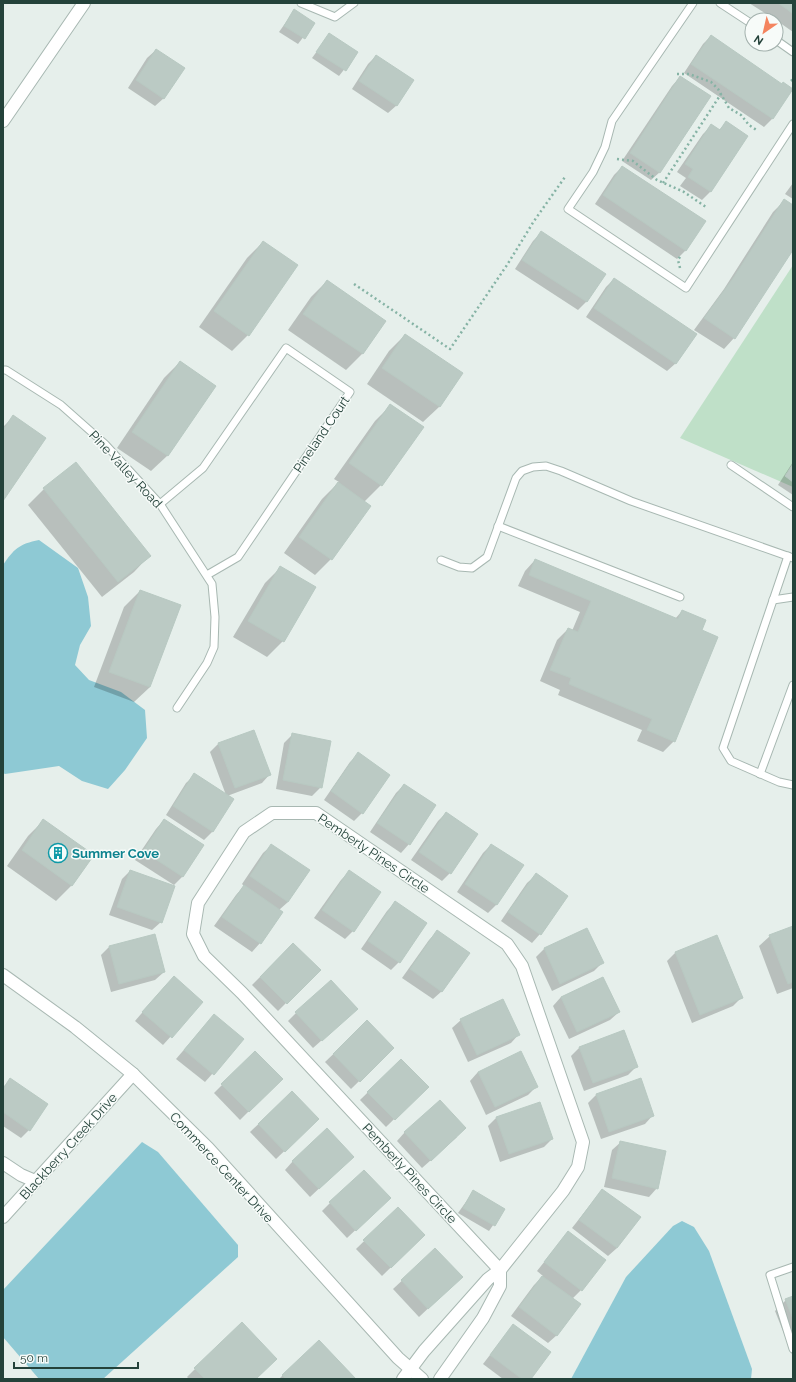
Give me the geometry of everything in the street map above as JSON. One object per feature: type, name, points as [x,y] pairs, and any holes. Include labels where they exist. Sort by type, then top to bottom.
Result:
[{"type":"street","points":[[3,121],[84,3]]},
{"type":"street","name":"Pemberly Pines Circle","points":[[406,1374],[488,1279],[500,1270],[563,1191],[578,1168],[583,1142],[522,966],[507,944],[316,813],[272,813],[244,832],[198,903],[193,934],[204,956],[242,992],[500,1270]]},
{"type":"street","name":"Commerce Center Drive","points":[[3,975],[75,1027],[133,1074],[208,1148],[406,1374],[422,1379]]},
{"type":"street","name":"Blackberry Creek Drive","points":[[3,1217],[133,1074]]},
{"type":"street","points":[[3,1163],[21,1175],[35,1181]]},
{"type":"street","points":[[440,1379],[483,1318],[500,1286],[500,1270]]},
{"type":"lane","points":[[301,3],[335,17],[354,3]]},
{"type":"lane","points":[[693,3],[612,121],[605,147],[593,172],[568,209],[686,288],[793,124]]},
{"type":"lane","points":[[720,3],[744,19]]},
{"type":"lane","points":[[784,46],[793,52]]},
{"type":"lane","name":"Pineland Court","points":[[160,504],[203,468],[286,348],[350,392],[238,557],[207,575]]},
{"type":"lane","name":"Pine Valley Road","points":[[3,370],[6,370],[61,406],[105,444],[160,504],[212,584],[215,617],[214,647],[207,663],[177,708]]},
{"type":"lane","points":[[731,465],[793,507]]},
{"type":"lane","points":[[441,560],[459,567],[472,568],[487,557],[516,478],[522,471],[534,467],[546,466],[631,501],[790,557],[773,600],[723,748],[731,761],[778,782],[793,785]]},
{"type":"lane","points":[[498,526],[680,597]]},
{"type":"lane","points":[[773,600],[793,597]]},
{"type":"lane","points":[[760,774],[793,685]]},
{"type":"lane","points":[[793,1266],[770,1275],[793,1349]]},
{"type":"path","points":[[677,74],[689,74],[705,79],[714,84],[729,108],[741,115],[758,131]]},
{"type":"path","points":[[663,183],[721,94]]},
{"type":"path","points":[[617,159],[633,162],[663,183],[684,192],[706,207]]},
{"type":"path","points":[[354,284],[450,349],[511,259],[534,220],[565,177]]},
{"type":"path","points":[[680,268],[678,260],[681,255]]},
{"type":"green space","points":[[793,265],[793,487],[680,438]]},
{"type":"water","points":[[39,540],[78,568],[88,597],[91,626],[80,645],[75,665],[89,680],[121,692],[145,710],[147,738],[125,770],[108,789],[82,781],[59,766],[5,774],[3,773],[3,565],[10,555],[22,545]]},
{"type":"water","points":[[142,1142],[158,1152],[238,1245],[238,1257],[103,1379],[39,1379],[3,1337],[3,1290]]},
{"type":"water","points":[[682,1221],[694,1227],[709,1251],[752,1369],[751,1379],[571,1379],[626,1277],[673,1226]]},
{"type":"building","points":[[778,3],[793,3],[793,14],[788,10]]},
{"type":"building","points":[[294,9],[315,23],[305,39],[284,26]]},
{"type":"building","points":[[329,33],[358,52],[346,71],[316,52]]},
{"type":"building","points":[[711,35],[782,84],[783,82],[793,89],[773,119],[691,64]]},
{"type":"building","points":[[156,49],[185,68],[164,99],[136,80]]},
{"type":"building","points":[[376,55],[414,80],[397,106],[359,81]]},
{"type":"building","points":[[680,76],[711,96],[660,173],[630,153]]},
{"type":"building","points":[[726,121],[748,136],[711,192],[688,177],[693,169],[685,164],[711,124],[720,130]]},
{"type":"building","points":[[622,166],[706,221],[686,251],[603,195]]},
{"type":"building","points":[[784,199],[793,205],[793,250],[735,339],[704,318],[734,277]]},
{"type":"building","points":[[541,231],[606,274],[587,302],[522,260]]},
{"type":"building","points":[[263,241],[298,265],[249,336],[214,311]]},
{"type":"building","points":[[614,278],[697,334],[676,364],[594,308]]},
{"type":"building","points":[[327,280],[386,321],[363,354],[303,314]]},
{"type":"building","points":[[405,334],[463,373],[440,407],[382,368]]},
{"type":"building","points":[[180,361],[216,386],[168,456],[132,432]]},
{"type":"building","points":[[390,404],[424,427],[382,486],[349,463]]},
{"type":"building","points":[[13,415],[46,438],[3,501],[3,430]]},
{"type":"building","points":[[76,462],[151,556],[118,582],[43,488]]},
{"type":"building","points":[[793,464],[793,482],[785,476]]},
{"type":"building","points":[[338,482],[371,506],[332,560],[299,537]]},
{"type":"building","points":[[535,559],[678,619],[682,610],[706,620],[702,630],[718,637],[675,742],[647,730],[652,719],[569,684],[571,678],[550,670],[568,628],[578,632],[591,601],[529,575]]},
{"type":"building","points":[[280,566],[316,587],[284,642],[248,621]]},
{"type":"building","points":[[140,590],[181,605],[150,687],[109,672]]},
{"type":"building","points":[[254,730],[271,775],[235,788],[218,743]]},
{"type":"building","points":[[292,733],[331,741],[322,788],[283,780]]},
{"type":"building","points":[[358,752],[390,775],[363,814],[331,791]]},
{"type":"building","points":[[194,773],[234,799],[213,832],[173,806]]},
{"type":"building","points":[[404,784],[436,805],[410,845],[377,823]]},
{"type":"building","points":[[446,812],[478,834],[451,874],[419,852]]},
{"type":"building","name":"Summer Cove","points":[[43,819],[94,855],[72,886],[22,850]]},
{"type":"building","points":[[164,819],[204,845],[183,877],[143,851]]},
{"type":"building","points":[[271,844],[310,870],[288,902],[250,876]]},
{"type":"building","points":[[491,844],[524,865],[497,905],[465,884]]},
{"type":"building","points":[[130,870],[175,886],[162,923],[117,907]]},
{"type":"building","points":[[349,870],[381,892],[354,932],[322,910]]},
{"type":"building","points":[[536,873],[568,896],[541,935],[508,912]]},
{"type":"building","points":[[244,885],[283,912],[261,944],[222,917]]},
{"type":"building","points":[[395,901],[427,923],[400,963],[368,941]]},
{"type":"building","points":[[793,926],[793,982],[788,984],[769,935]]},
{"type":"building","points":[[587,928],[604,963],[560,984],[544,948]]},
{"type":"building","points":[[437,930],[470,953],[442,992],[410,969]]},
{"type":"building","points":[[155,934],[165,972],[119,984],[109,946]]},
{"type":"building","points":[[717,935],[743,998],[700,1015],[675,952]]},
{"type":"building","points":[[293,943],[321,970],[287,1004],[260,977]]},
{"type":"building","points":[[174,976],[203,1002],[172,1038],[142,1012]]},
{"type":"building","points":[[603,977],[620,1012],[577,1032],[561,997]]},
{"type":"building","points":[[331,980],[358,1009],[322,1041],[295,1012]]},
{"type":"building","points":[[503,999],[520,1035],[477,1055],[460,1019]]},
{"type":"building","points":[[214,1014],[244,1039],[214,1075],[184,1050]]},
{"type":"building","points":[[367,1020],[394,1048],[360,1082],[333,1054]]},
{"type":"building","points":[[624,1030],[638,1067],[593,1083],[579,1047]]},
{"type":"building","points":[[255,1051],[283,1079],[249,1112],[221,1084]]},
{"type":"building","points":[[521,1051],[538,1087],[495,1107],[478,1072]]},
{"type":"building","points":[[401,1059],[429,1087],[395,1120],[367,1092]]},
{"type":"building","points":[[10,1078],[48,1104],[30,1131],[3,1112],[3,1089]]},
{"type":"building","points":[[641,1078],[654,1116],[609,1132],[596,1094]]},
{"type":"building","points":[[292,1091],[319,1119],[285,1152],[258,1124]]},
{"type":"building","points":[[440,1100],[466,1128],[431,1161],[404,1132]]},
{"type":"building","points":[[540,1102],[553,1139],[509,1154],[496,1117]]},
{"type":"building","points":[[327,1128],[354,1157],[319,1189],[292,1161]]},
{"type":"building","points":[[620,1141],[666,1151],[658,1189],[612,1178]]},
{"type":"building","points":[[364,1170],[391,1198],[356,1231],[329,1202]]},
{"type":"building","points":[[602,1189],[641,1217],[617,1248],[579,1220]]},
{"type":"building","points":[[473,1190],[505,1209],[495,1226],[463,1208]]},
{"type":"building","points":[[398,1207],[425,1235],[391,1268],[363,1240]]},
{"type":"building","points":[[568,1231],[606,1260],[582,1291],[544,1262]]},
{"type":"building","points":[[435,1248],[463,1277],[428,1309],[401,1280]]},
{"type":"building","points":[[542,1276],[581,1304],[557,1336],[519,1307]]},
{"type":"building","points":[[793,1296],[793,1319],[785,1299]]},
{"type":"building","points":[[242,1322],[277,1359],[256,1379],[205,1379],[194,1368]]},
{"type":"building","points":[[513,1324],[551,1352],[531,1379],[522,1379],[490,1355]]},
{"type":"building","points":[[319,1340],[356,1379],[286,1379],[282,1375]]},
{"type":"place","name":"Summer Cove","points":[[58,853]]}]
